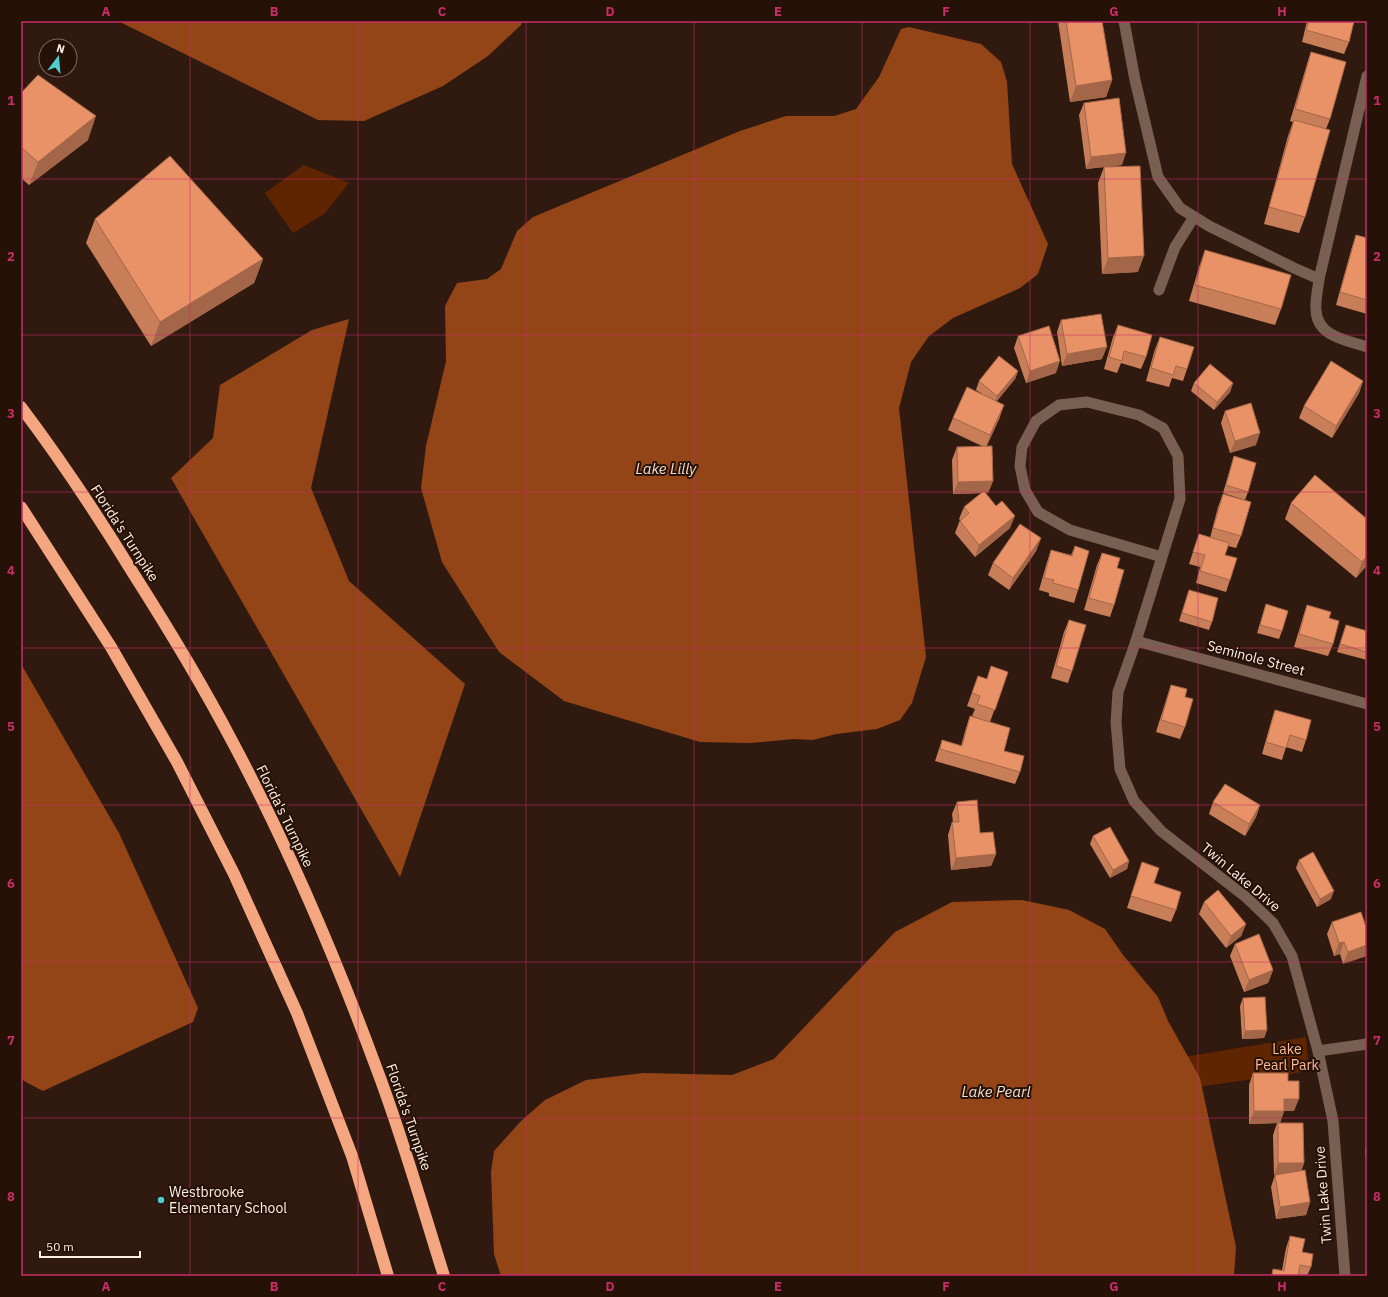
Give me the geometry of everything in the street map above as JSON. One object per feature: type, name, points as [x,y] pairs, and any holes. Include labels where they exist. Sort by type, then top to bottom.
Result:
[{"type":"highway","name":"Florida's Turnpike","points":[[21,407],[104,527],[169,631],[232,741],[286,849],[332,955],[377,1069],[412,1173],[444,1276]]},
{"type":"highway","points":[[21,507],[111,647],[177,762],[234,874],[303,1027],[352,1156],[388,1276]]},
{"type":"street","points":[[1124,21],[1135,80],[1158,177],[1180,208],[1209,226],[1319,279]]},
{"type":"street","points":[[1367,76],[1319,279],[1316,311],[1321,327],[1335,337],[1367,347]]},
{"type":"street","points":[[1159,290],[1175,247],[1194,217]]},
{"type":"street","name":"Twin Lake Drive","points":[[1162,557],[1070,530],[1038,512],[1025,490],[1020,466],[1022,447],[1036,421],[1059,405],[1087,402],[1140,415],[1163,428],[1178,456],[1180,499],[1162,557],[1136,640],[1118,692],[1116,722],[1120,769],[1134,802],[1162,831],[1246,898],[1273,923],[1292,956],[1318,1051],[1333,1121],[1345,1276]]},
{"type":"street","name":"Seminole Street","points":[[1136,640],[1367,704]]},
{"type":"street","points":[[1318,1051],[1367,1044]]},
{"type":"green space","points":[[304,165],[349,183],[324,214],[293,233],[265,193]]},
{"type":"green space","name":"Lake Pearl Park","points":[[1306,1037],[1309,1071],[1157,1093],[1153,1062]]},
{"type":"water","points":[[118,21],[522,21],[521,25],[488,56],[443,86],[364,121],[318,120]]},
{"type":"water","name":"Lake Lilly","points":[[909,27],[981,44],[1001,62],[1007,82],[1012,164],[1048,244],[1038,274],[1020,288],[953,318],[929,336],[911,362],[899,408],[926,657],[912,703],[900,720],[877,729],[836,734],[813,740],[794,739],[750,743],[700,742],[564,701],[499,652],[442,562],[421,488],[426,446],[446,361],[445,306],[457,283],[487,279],[501,269],[517,231],[533,217],[740,131],[786,116],[834,116],[856,109],[879,77],[901,29]]},
{"type":"water","points":[[349,319],[311,488],[349,581],[465,684],[400,877],[171,478],[213,438],[220,385],[312,330]]},
{"type":"water","points":[[21,664],[119,833],[198,1008],[193,1022],[43,1091],[24,1081],[21,1077]]},
{"type":"water","name":"Lake Pearl","points":[[1022,900],[1069,910],[1105,929],[1123,955],[1158,997],[1168,1021],[1200,1078],[1236,1247],[1234,1276],[501,1276],[494,1254],[491,1172],[494,1151],[521,1121],[545,1100],[586,1080],[643,1073],[732,1075],[774,1059],[895,932],[952,902]]},
{"type":"building","points":[[1066,21],[1102,21],[1112,80],[1076,86]]},
{"type":"building","points":[[1309,21],[1354,21],[1349,42],[1306,30]]},
{"type":"building","points":[[1311,52],[1346,62],[1330,119],[1295,109]]},
{"type":"building","points":[[38,75],[38,78],[42,78],[96,116],[38,162],[21,147],[21,93]]},
{"type":"building","points":[[1119,98],[1126,153],[1091,157],[1084,103]]},
{"type":"building","points":[[1294,120],[1330,130],[1305,217],[1269,207]]},
{"type":"building","points":[[170,156],[263,259],[160,322],[95,219]]},
{"type":"building","points":[[1140,166],[1144,256],[1108,258],[1104,167]]},
{"type":"building","points":[[1356,235],[1367,238],[1367,300],[1340,292]]},
{"type":"building","points":[[1205,250],[1291,275],[1281,309],[1195,285]]},
{"type":"building","points":[[1101,314],[1107,347],[1067,354],[1061,320]]},
{"type":"building","points":[[1118,325],[1152,335],[1146,357],[1124,351],[1122,361],[1109,357]]},
{"type":"building","points":[[1049,326],[1060,361],[1030,371],[1018,336]]},
{"type":"building","points":[[1160,337],[1194,347],[1187,369],[1176,366],[1173,375],[1151,368]]},
{"type":"building","points":[[999,356],[1018,371],[997,396],[979,381]]},
{"type":"building","points":[[1331,361],[1363,381],[1336,426],[1304,406]]},
{"type":"building","points":[[1210,364],[1233,383],[1217,402],[1194,383]]},
{"type":"building","points":[[967,387],[1004,405],[990,435],[953,418]]},
{"type":"building","points":[[1251,403],[1260,433],[1235,441],[1225,411]]},
{"type":"building","points":[[992,446],[993,481],[958,482],[957,447]]},
{"type":"building","points":[[1234,456],[1256,463],[1248,492],[1226,485]]},
{"type":"building","points":[[1315,475],[1367,519],[1367,556],[1362,562],[1291,503]]},
{"type":"building","points":[[984,491],[996,506],[1002,501],[1015,516],[979,545],[960,521],[969,513],[964,507]]},
{"type":"building","points":[[1223,494],[1251,502],[1241,536],[1213,528]]},
{"type":"building","points":[[1020,524],[1041,538],[1013,578],[993,563]]},
{"type":"building","points":[[1199,534],[1229,543],[1225,555],[1237,558],[1230,580],[1200,571],[1205,555],[1193,552]]},
{"type":"building","points":[[1075,546],[1089,551],[1078,590],[1053,583],[1054,580],[1044,578],[1051,550],[1072,556]]},
{"type":"building","points":[[1102,553],[1120,558],[1117,568],[1124,570],[1114,605],[1089,598]]},
{"type":"building","points":[[1189,590],[1218,598],[1212,622],[1182,613]]},
{"type":"building","points":[[1266,604],[1288,611],[1282,631],[1260,625]]},
{"type":"building","points":[[1307,605],[1331,612],[1329,618],[1339,621],[1333,644],[1299,634]]},
{"type":"building","points":[[1069,620],[1086,625],[1072,671],[1056,666]]},
{"type":"building","points":[[1346,625],[1367,631],[1367,652],[1340,644]]},
{"type":"building","points":[[991,666],[1008,672],[995,710],[977,704],[980,696],[972,693],[978,676],[987,679]]},
{"type":"building","points":[[1171,685],[1187,689],[1185,697],[1193,699],[1185,727],[1161,720]]},
{"type":"building","points":[[1275,710],[1311,720],[1306,740],[1290,735],[1286,748],[1266,742]]},
{"type":"building","points":[[970,716],[1010,728],[1004,751],[1024,756],[1020,772],[940,749],[942,740],[962,746]]},
{"type":"building","points":[[1225,784],[1260,805],[1249,824],[1213,802]]},
{"type":"building","points":[[977,800],[980,833],[993,832],[996,854],[956,858],[952,822],[959,822],[957,802]]},
{"type":"building","points":[[1110,827],[1129,861],[1113,870],[1093,836]]},
{"type":"building","points":[[1313,852],[1334,891],[1320,899],[1299,860]]},
{"type":"building","points":[[1142,862],[1159,868],[1154,883],[1181,892],[1176,910],[1131,896]]},
{"type":"building","points":[[1218,890],[1246,924],[1231,936],[1204,902]]},
{"type":"building","points":[[1361,912],[1367,930],[1367,945],[1348,952],[1344,942],[1339,943],[1332,922]]},
{"type":"building","points":[[1259,934],[1273,970],[1249,980],[1235,944]]},
{"type":"building","points":[[1265,997],[1267,1030],[1245,1031],[1243,998]]},
{"type":"building","points":[[1253,1073],[1288,1073],[1288,1081],[1299,1081],[1299,1099],[1284,1099],[1284,1111],[1254,1111]]},
{"type":"building","points":[[1278,1123],[1303,1123],[1304,1163],[1278,1163]]},
{"type":"building","points":[[1305,1170],[1310,1202],[1280,1207],[1275,1175]]},
{"type":"building","points":[[1290,1236],[1305,1239],[1302,1252],[1313,1254],[1311,1267],[1300,1265],[1298,1276],[1272,1276],[1273,1269],[1284,1271]]},
{"type":"place","name":"Westbrooke Elementary School","points":[[161,1200]]}]
